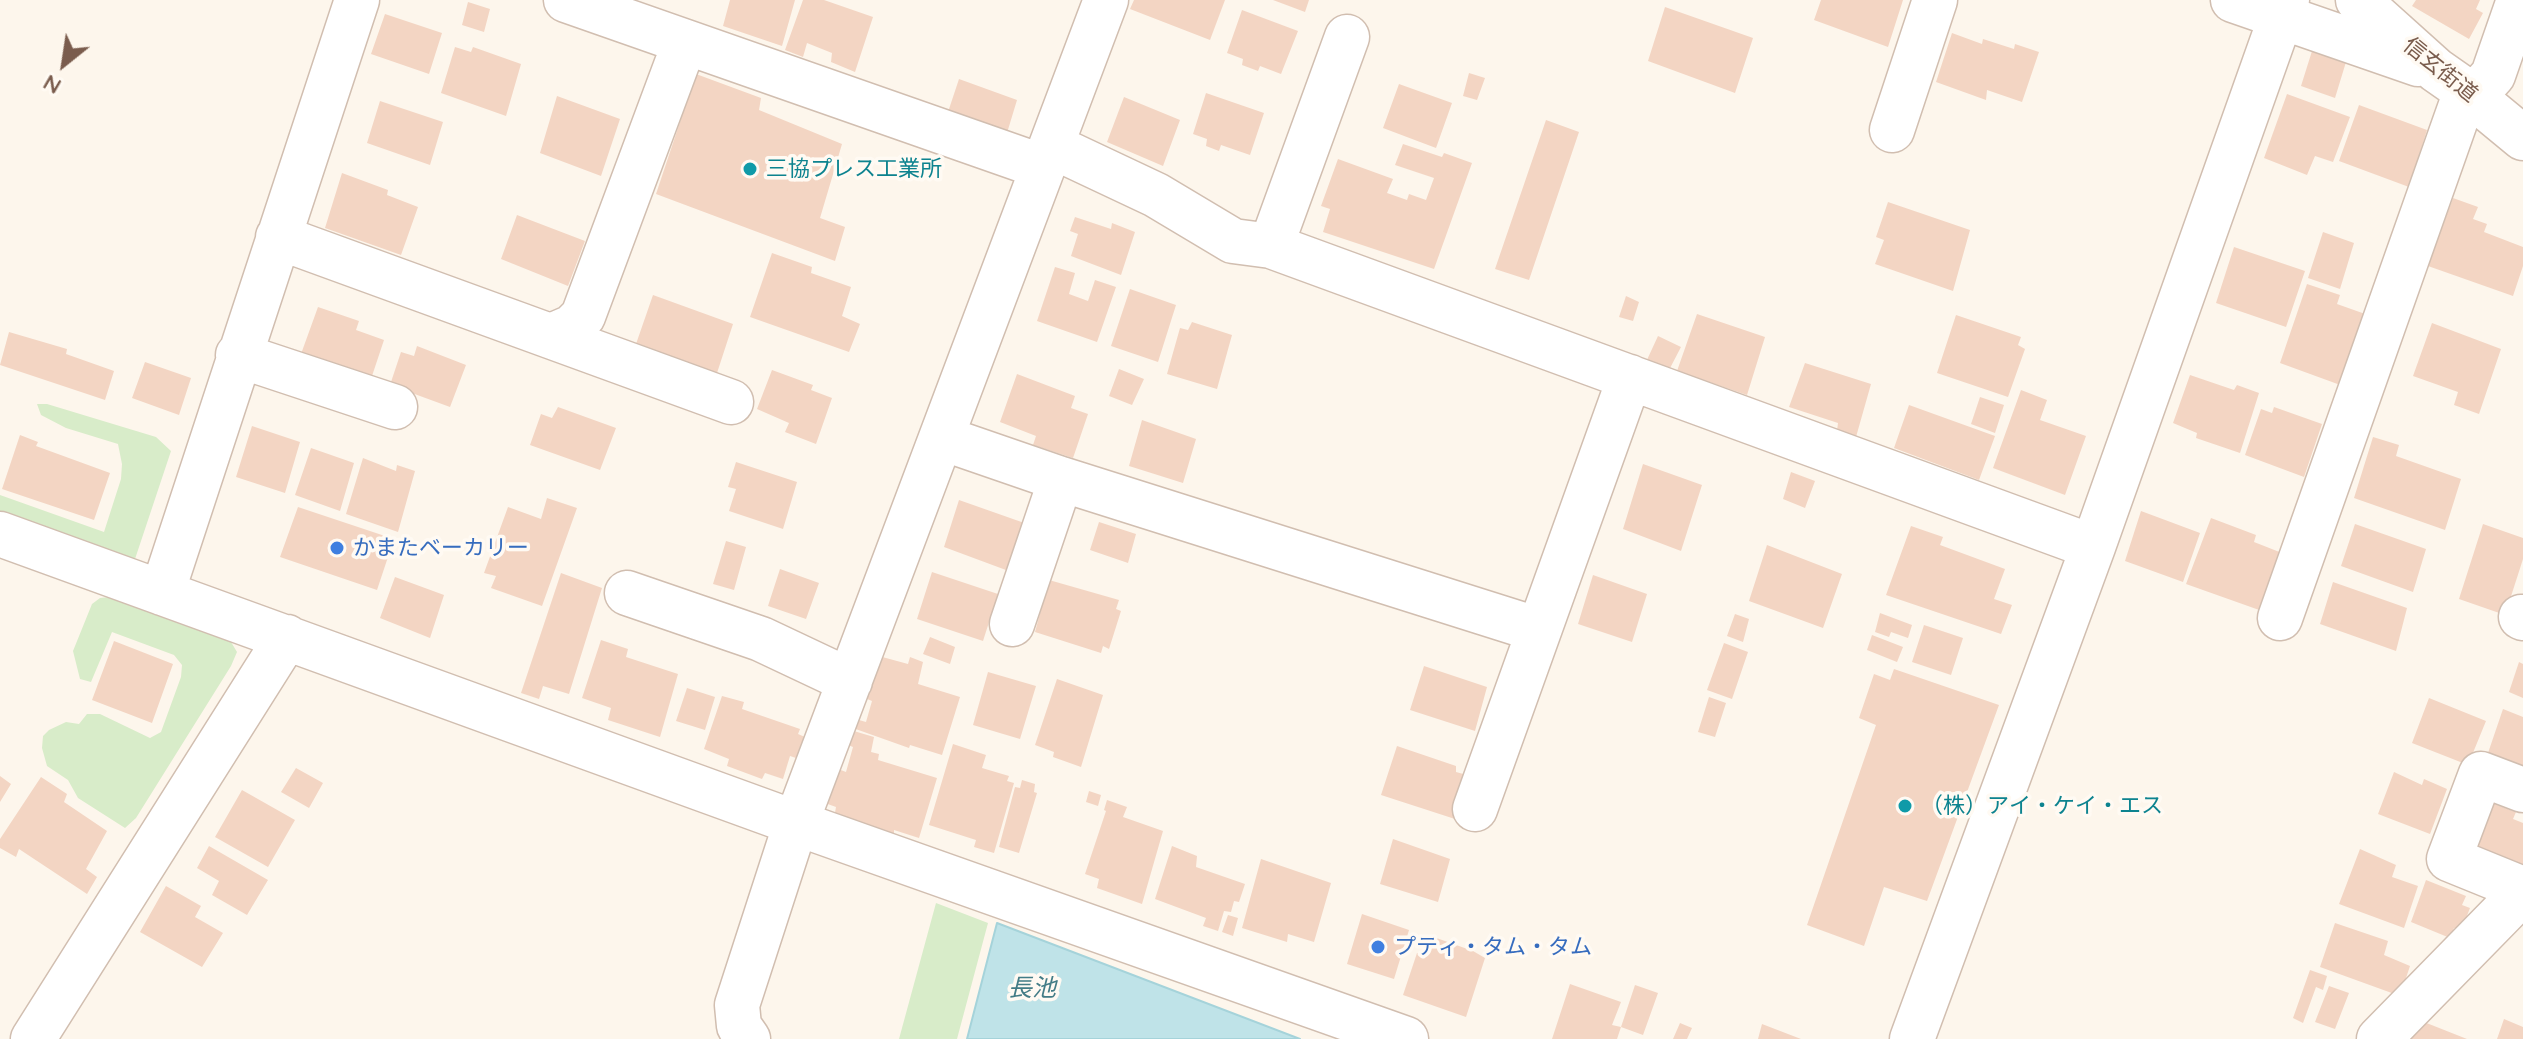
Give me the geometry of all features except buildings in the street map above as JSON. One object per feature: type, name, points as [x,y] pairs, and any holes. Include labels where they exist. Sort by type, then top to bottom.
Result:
[{"type":"street","points":[[162,593],[357,0]]},
{"type":"street","points":[[566,0],[617,8],[685,42],[1048,157],[1156,195],[1233,241],[1271,246],[2093,547]]},
{"type":"street","points":[[748,1039],[739,1026],[737,1005],[796,823],[1106,0]]},
{"type":"street","points":[[1892,130],[1935,0]]},
{"type":"street","points":[[2233,0],[2284,8],[2451,81],[2483,86],[2493,75],[2519,0]]},
{"type":"street","name":"信玄街道","points":[[2358,0],[2451,81],[2523,138]]},
{"type":"street","points":[[1912,1039],[2093,547],[2284,8]]},
{"type":"street","points":[[1271,246],[1347,37]]},
{"type":"street","points":[[551,336],[572,327],[583,316],[685,42]]},
{"type":"street","points":[[2280,618],[2451,81]]},
{"type":"street","points":[[278,237],[731,402]]},
{"type":"street","points":[[238,355],[395,407]]},
{"type":"street","points":[[1475,809],[1630,377]]},
{"type":"street","points":[[942,438],[1061,479],[1539,630]]},
{"type":"street","points":[[1012,624],[1061,479]]},
{"type":"street","points":[[0,534],[796,823],[1406,1039]]},
{"type":"street","points":[[627,593],[761,639],[850,681]]},
{"type":"street","points":[[33,1039],[287,637]]},
{"type":"street","points":[[2379,1039],[2523,891],[2449,859],[2481,774],[2523,790]]},
{"type":"green space","points":[[37,404],[47,404],[156,437],[171,451],[134,562],[0,516],[0,495],[104,532],[121,479],[118,444],[66,428],[41,415]]},
{"type":"green space","points":[[109,597],[220,634],[231,642],[237,652],[136,818],[125,828],[78,798],[68,780],[47,766],[42,748],[43,736],[49,730],[66,722],[79,724],[87,714],[100,714],[150,738],[161,732],[181,677],[182,665],[174,655],[112,632],[91,682],[80,679],[73,651],[92,604],[100,598]]},
{"type":"green space","points":[[936,903],[988,923],[957,1039],[899,1039]]},
{"type":"water","name":"長池","points":[[997,923],[1300,1039],[967,1039]]},
{"type":"place","name":"三協プレス工業所","points":[[750,169]]},
{"type":"place","name":"かまたベーカリー","points":[[337,548]]},
{"type":"place","name":"（株）アイ・ケイ・エス","points":[[1905,806]]},
{"type":"place","name":"プティ・タム・タム","points":[[1378,947]]}]
